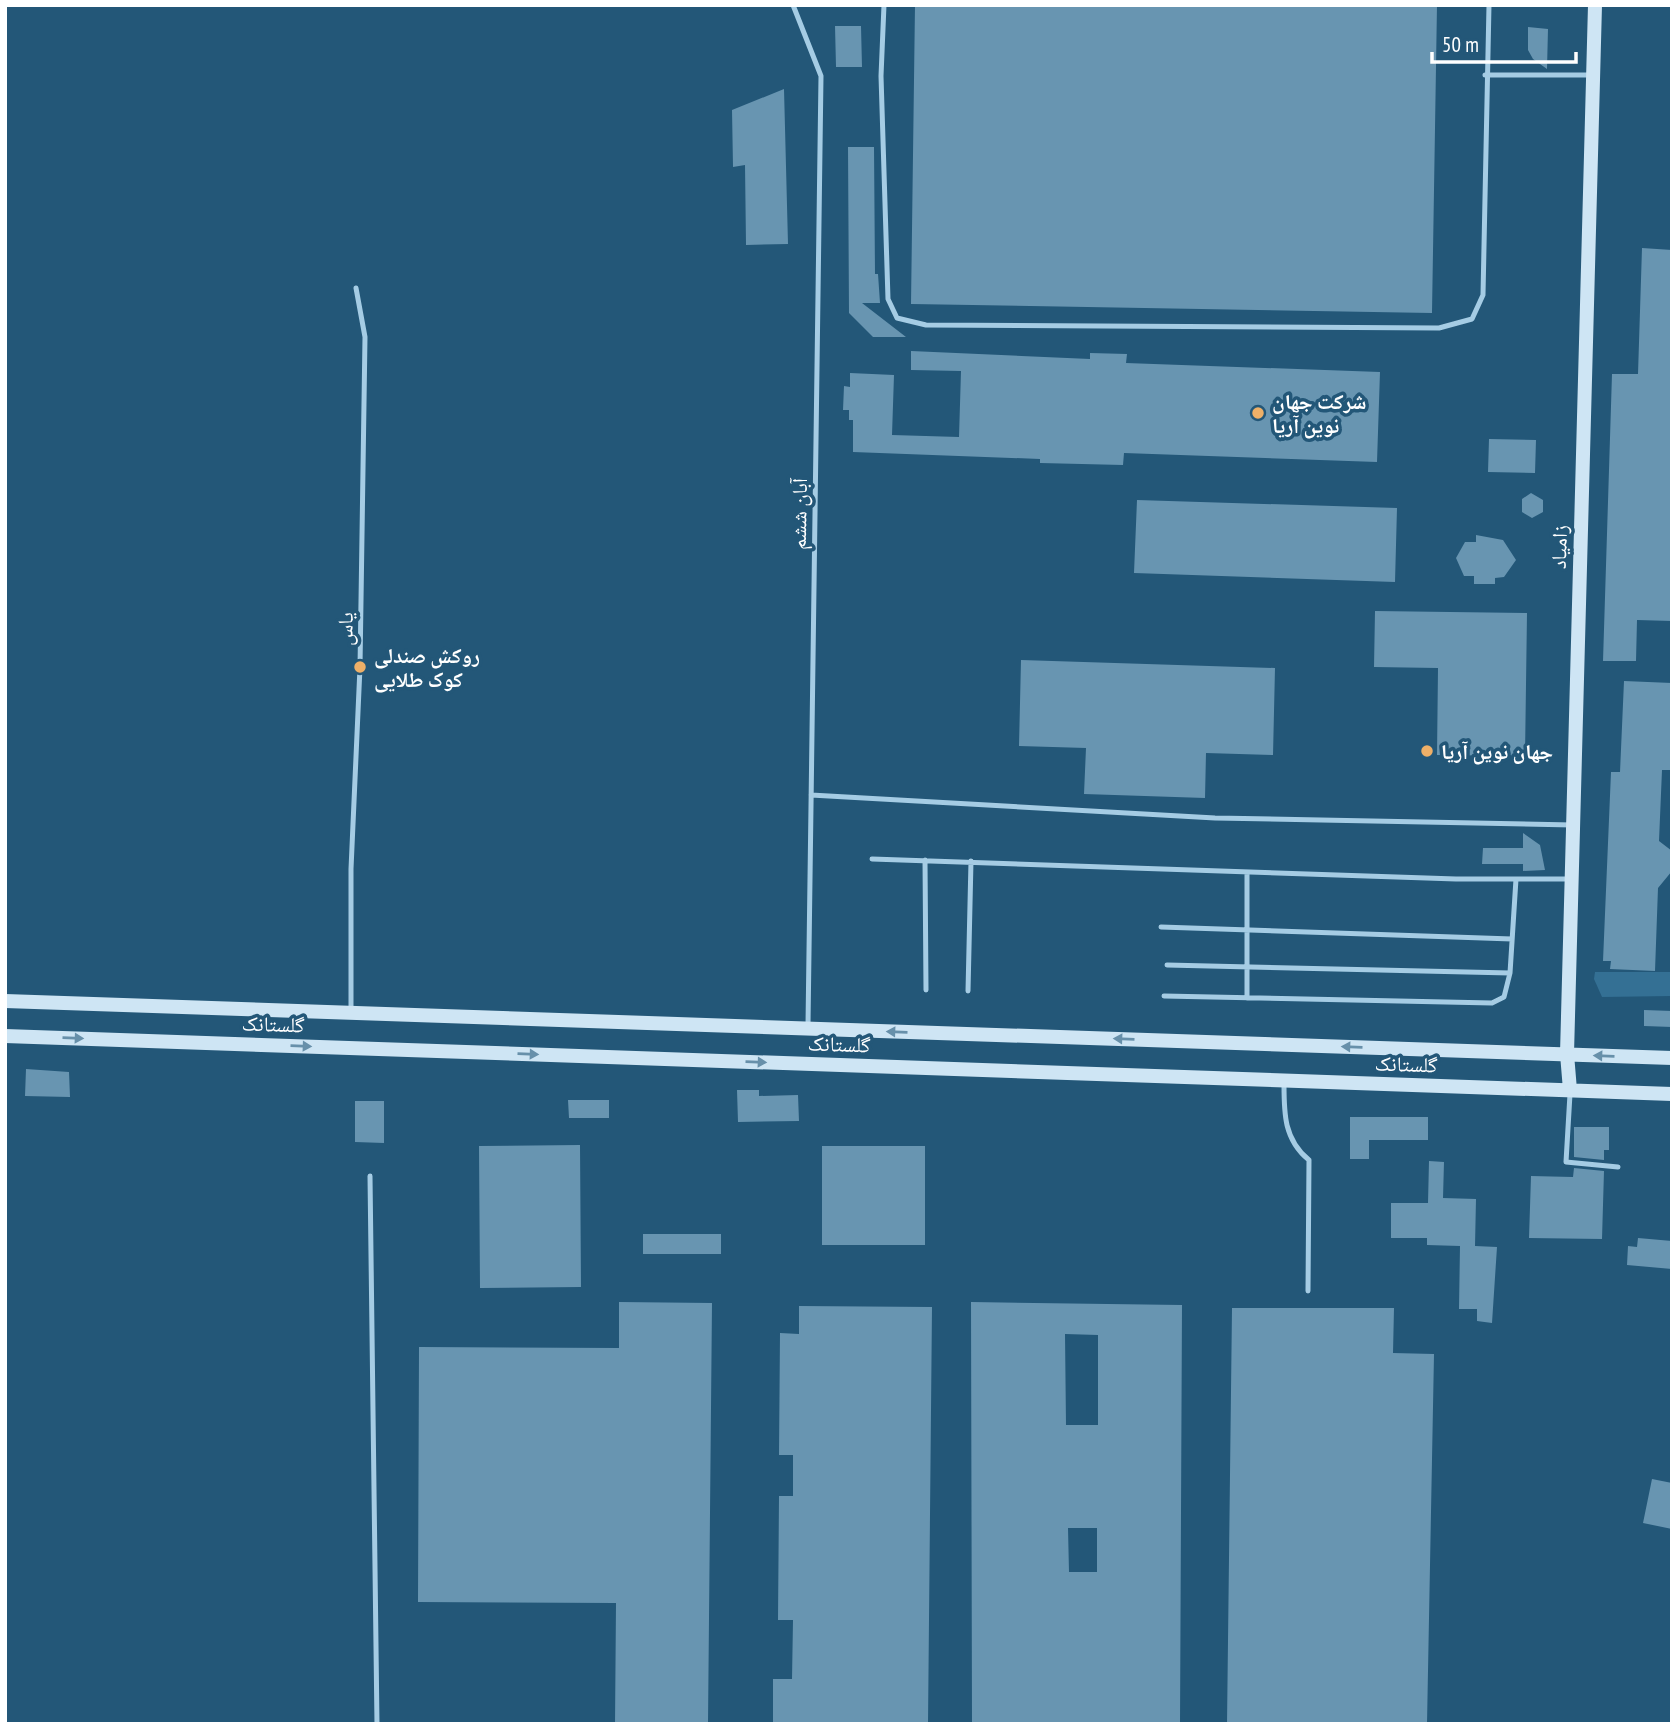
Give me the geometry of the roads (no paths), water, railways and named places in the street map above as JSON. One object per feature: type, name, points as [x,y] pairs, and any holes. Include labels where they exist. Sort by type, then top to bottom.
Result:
[{"type":"street","name":"زامیاد","points":[[1570,1090],[1567,1055],[1595,5]]},
{"type":"street","name":"گلستانک","points":[[5,1001],[1672,1058]]},
{"type":"street","name":"گلستانک","points":[[5,1036],[1672,1094]]},
{"type":"lane","name":"آبان ششم","points":[[793,5],[821,76],[808,1028]]},
{"type":"lane","points":[[884,5],[881,76],[888,299],[897,318],[926,325],[1439,328],[1472,319],[1483,295],[1485,75],[1489,5]]},
{"type":"lane","points":[[1485,75],[1593,75]]},
{"type":"lane","name":"یاس","points":[[351,1013],[351,869],[360,667],[365,337],[356,288]]},
{"type":"lane","points":[[811,795],[1215,818],[1573,825]]},
{"type":"lane","points":[[872,859],[1247,872],[1572,879]]},
{"type":"lane","points":[[925,860],[926,990]]},
{"type":"lane","points":[[968,991],[971,861]]},
{"type":"lane","points":[[1247,872],[1247,998]]},
{"type":"lane","points":[[1164,996],[1492,1003],[1504,997],[1510,973],[1516,879]]},
{"type":"lane","points":[[1161,927],[1513,939]]},
{"type":"lane","points":[[1167,965],[1510,973]]},
{"type":"lane","points":[[1284,1081],[1287,1126],[1294,1148],[1309,1160],[1308,1291]]},
{"type":"lane","points":[[1570,1090],[1566,1163],[1618,1167]]},
{"type":"lane","points":[[370,1176],[377,1724]]},
{"type":"place","name":"شرکت جهان نوین آریا","points":[[1258,413]]},
{"type":"place","name":"روکش صندلی کوک طلایی","points":[[360,667]]},
{"type":"place","name":"جهان نوین آریا","points":[[1427,751]]}]
